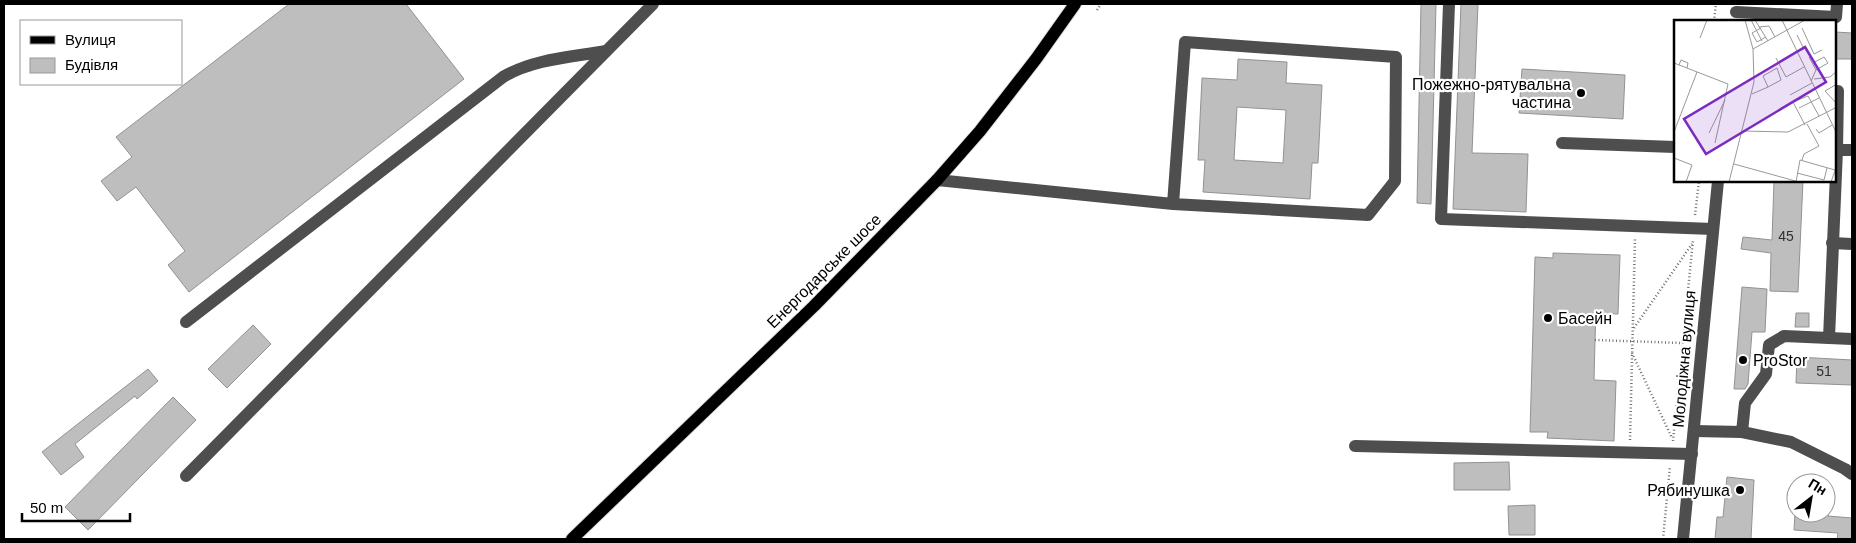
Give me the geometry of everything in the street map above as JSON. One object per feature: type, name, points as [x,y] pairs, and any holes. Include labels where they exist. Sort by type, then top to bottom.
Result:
[{"type":"main road","name":"Енергодарське шосе","points":[[579,537],[814,306],[937,180],[980,131],[1036,59],[1075,4]]},
{"type":"street","points":[[186,476],[653,4]]},
{"type":"street","points":[[1449,4],[1441,219],[1713,229]]},
{"type":"street","points":[[1735,12],[1836,17],[1837,4]]},
{"type":"street","points":[[937,180],[1173,204],[1368,215],[1395,181],[1396,57],[1185,42],[1173,204]]},
{"type":"street","points":[[186,322],[503,77],[531,65],[606,51]]},
{"type":"street","points":[[1838,91],[1836,150],[1852,150]]},
{"type":"street","points":[[1562,143],[1674,147]]},
{"type":"street","name":"Молодіжна вулиця","points":[[1683,539],[1718,182]]},
{"type":"street","points":[[1829,338],[1835,182]]},
{"type":"street","points":[[1832,243],[1852,244]]},
{"type":"street","points":[[1742,432],[1745,403],[1766,374],[1769,345],[1784,336],[1852,339]]},
{"type":"street","points":[[1694,431],[1742,432],[1791,442],[1852,474]]},
{"type":"street","points":[[1355,446],[1692,454]]},
{"type":"path","points":[[1097,10],[1101,4]]},
{"type":"path","points":[[1714,20],[1716,4]]},
{"type":"path","points":[[1663,539],[1698,182]]},
{"type":"path","points":[[1629,453],[1636,226]]},
{"type":"path","points":[[1633,330],[1692,243]]},
{"type":"path","points":[[1595,340],[1682,344]]},
{"type":"path","points":[[1632,352],[1673,440]]},
{"type":"building","points":[[289,4],[406,4],[464,79],[189,292],[168,265],[185,251],[136,187],[117,201],[101,181],[132,157],[116,137]]},
{"type":"building","points":[[1421,4],[1436,4],[1431,204],[1417,203]]},
{"type":"building","points":[[1461,4],[1478,4],[1472,153],[1528,154],[1526,212],[1453,209]]},
{"type":"building","points":[[1836,32],[1852,33],[1852,59],[1836,59]]},
{"type":"building","points":[[1238,59],[1287,62],[1286,83],[1322,85],[1318,163],[1312,163],[1310,199],[1203,192],[1205,160],[1198,160],[1202,78],[1237,80]],"holes":[[[1237,107],[1286,110],[1283,163],[1234,160]]]},
{"type":"building","points":[[1522,69],[1625,75],[1623,119],[1519,113]]},
{"type":"building","points":[[1774,182],[1803,182],[1798,292],[1770,291],[1771,253],[1741,249],[1743,237],[1772,240]]},
{"type":"building","points":[[1553,253],[1620,255],[1618,314],[1596,313],[1595,340],[1594,380],[1616,381],[1614,441],[1547,438],[1548,432],[1530,432],[1535,257],[1553,258]]},
{"type":"building","name":"ProStor","points":[[1742,287],[1767,289],[1765,332],[1752,332],[1748,384],[1745,389],[1734,389]]},
{"type":"building","points":[[1796,313],[1809,313],[1809,327],[1795,327]]},
{"type":"building","points":[[253,325],[271,344],[227,388],[208,369]]},
{"type":"building","points":[[1797,357],[1852,360],[1852,385],[1796,383]]},
{"type":"building","points":[[148,369],[158,381],[137,399],[135,396],[75,444],[84,457],[61,475],[42,452]]},
{"type":"building","points":[[173,397],[196,420],[88,530],[65,507]]},
{"type":"building","points":[[1509,462],[1510,490],[1454,490],[1454,463]]},
{"type":"building","points":[[1727,477],[1754,480],[1751,539],[1715,539],[1717,517],[1723,517]]},
{"type":"building","points":[[1535,505],[1535,535],[1509,535],[1508,506]]},
{"type":"building","points":[[1836,517],[1852,518],[1852,539],[1837,539],[1838,533],[1794,530],[1794,523],[1836,523]]},
{"type":"place","name":"Пожежно-рятувальна частина","points":[[1581,93]]},
{"type":"place","name":"Басейн","points":[[1548,318]]},
{"type":"place","name":"ProStor","points":[[1743,360]]},
{"type":"place","name":"Рябинушка","points":[[1740,490]]}]
